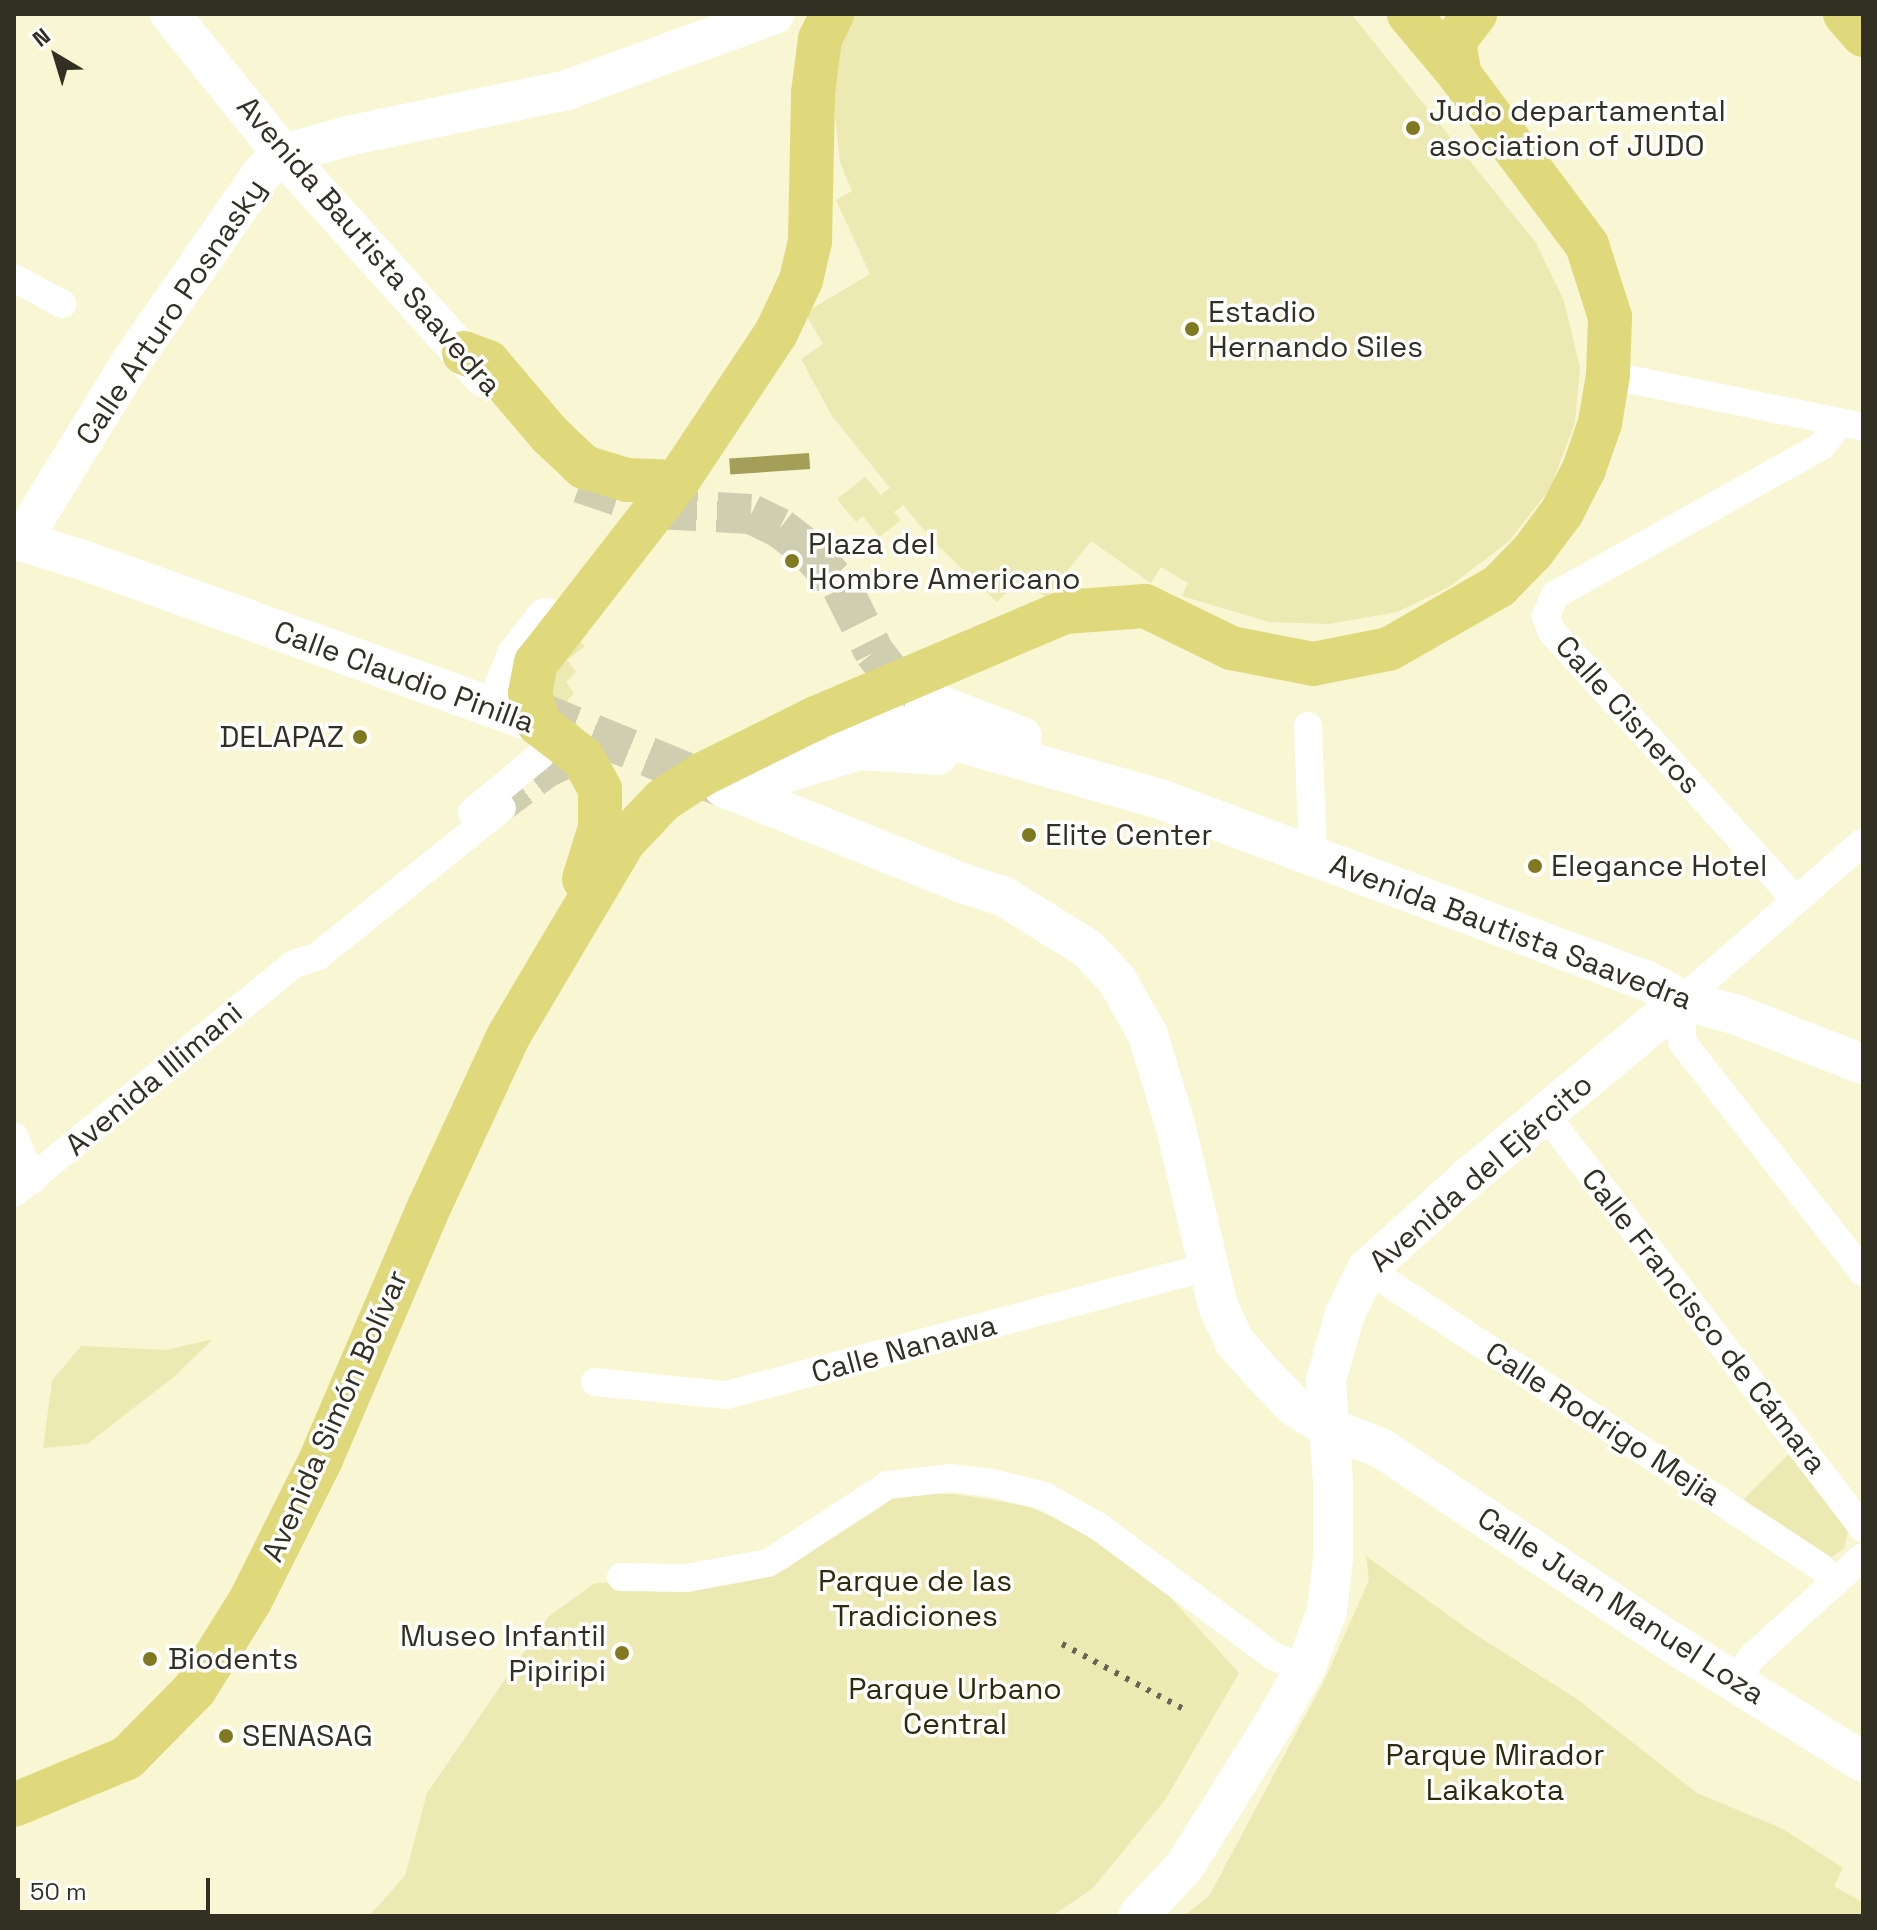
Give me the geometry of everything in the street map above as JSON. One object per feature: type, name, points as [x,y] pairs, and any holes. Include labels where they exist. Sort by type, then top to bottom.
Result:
[{"type":"main road","name":"Avenida Bautista Saavedra","points":[[170,14],[283,154],[464,353],[569,476]]},
{"type":"main road","name":"Calle Arturo Posnasky","points":[[17,540],[135,356],[263,172],[283,154],[352,135],[567,90],[775,14]]},
{"type":"main road","points":[[496,707],[517,655],[617,543],[671,490],[776,333],[801,280],[810,241],[813,93],[826,26],[784,14]]},
{"type":"main road","points":[[1845,14],[1863,35]]},
{"type":"main road","points":[[1410,15],[1436,24],[1470,19]]},
{"type":"main road","points":[[719,784],[816,718],[905,695],[951,662],[1065,612],[1145,606],[1231,648],[1313,664],[1389,649],[1499,586],[1533,551],[1562,512],[1584,469],[1600,423],[1608,375],[1610,317],[1587,245],[1460,75],[1410,15]]},
{"type":"main road","points":[[1460,75],[1455,49],[1470,19]]},
{"type":"main road","points":[[464,353],[488,362],[550,435],[584,467],[671,490]]},
{"type":"main road","name":"Calle Claudio Pinilla","points":[[17,540],[97,561],[539,724],[583,758],[600,789],[602,805],[596,844],[564,943]]},
{"type":"main road","points":[[539,724],[530,693],[536,663],[617,543]]},
{"type":"main road","name":"Avenida Bautista Saavedra","points":[[905,695],[1125,774],[1160,799]]},
{"type":"main road","name":"Avenida Bautista Saavedra","points":[[816,718],[870,717],[1160,799],[1647,981],[1682,1000],[1737,1015],[1863,1064]]},
{"type":"main road","points":[[564,943],[625,840],[663,800],[845,752],[904,751],[977,762],[1163,822],[1204,814]]},
{"type":"main road","points":[[719,784],[959,882],[1003,896],[1088,949],[1117,980],[1148,1035],[1175,1124],[1218,1306],[1234,1341],[1294,1406],[1327,1427]]},
{"type":"main road","name":"Avenida Simón Bolívar","points":[[14,1805],[127,1758],[195,1689],[250,1601],[321,1459],[430,1205],[502,1049],[564,943]]},
{"type":"main road","name":"Avenida del Ejército","points":[[1333,1481],[1326,1380],[1345,1314],[1367,1269],[1682,1000]]},
{"type":"main road","name":"Calle Juan Manuel Loza","points":[[1327,1427],[1381,1448],[1734,1681],[1863,1762]]},
{"type":"main road","points":[[1138,1916],[1184,1867],[1305,1669],[1327,1611],[1333,1559],[1333,1481],[1350,1457],[1362,1450],[1381,1448]]},
{"type":"street","points":[[14,278],[62,304]]},
{"type":"street","points":[[1608,375],[1852,424]]},
{"type":"street","name":"Calle Cisneros","points":[[1795,899],[1552,632],[1546,616],[1555,595],[1822,446],[1852,424]]},
{"type":"street","name":"Avenida Illimani","points":[[294,964],[306,940],[541,755],[546,740],[539,724]]},
{"type":"street","points":[[1308,726],[1313,857]]},
{"type":"street","name":"Avenida Illimani","points":[[23,1187],[294,964],[318,956],[502,808]]},
{"type":"street","points":[[1863,842],[1682,1000],[1682,1042],[1863,1272]]},
{"type":"street","name":"Calle Francisco de Cámara","points":[[1545,1114],[1863,1528]]},
{"type":"street","points":[[14,1136],[23,1187]]},
{"type":"street","name":"Calle Nanawa","points":[[595,1382],[726,1395],[1208,1267]]},
{"type":"street","name":"Calle Rodrigo Mejia","points":[[1367,1269],[1819,1566],[1835,1582]]},
{"type":"street","points":[[621,1577],[687,1578],[768,1563],[888,1485],[950,1478],[992,1483],[1044,1496],[1098,1526],[1273,1656],[1305,1669]]},
{"type":"street","points":[[1734,1681],[1753,1656],[1863,1557]]},
{"type":"green space","name":"Estadio Hernando Siles","points":[[854,14],[1351,14],[1536,243],[1564,301],[1580,368],[1575,423],[1550,489],[1509,541],[1449,587],[1397,612],[1328,624],[1269,622],[1182,596],[1188,583],[1161,567],[1151,583],[1091,541],[1046,598],[1022,578],[997,602],[935,543],[903,505],[894,512],[901,520],[879,537],[863,516],[856,522],[837,499],[865,477],[881,495],[890,488],[832,416],[801,359],[823,344],[805,313],[870,274],[836,200],[852,191],[840,162],[833,97],[842,38]]},
{"type":"green space","points":[[575,636],[585,646],[567,660],[576,672],[566,682],[574,693],[564,705],[583,733],[553,710],[547,674]]},
{"type":"green space","points":[[213,1339],[175,1376],[87,1444],[43,1448],[52,1381],[81,1346],[166,1350]]},
{"type":"green space","points":[[1794,1449],[1848,1532],[1844,1548],[1832,1557],[1815,1553],[1742,1501]]},
{"type":"green space","name":"Parque Urbano Central","points":[[902,1494],[955,1494],[1027,1506],[1083,1530],[1161,1587],[1239,1673],[1165,1800],[1092,1889],[1052,1916],[369,1916],[405,1876],[427,1793],[548,1617],[595,1583],[660,1582],[691,1589],[785,1570],[886,1499]]},
{"type":"green space","name":"Parque Mirador Laikakota","points":[[1366,1556],[1476,1635],[1577,1699],[1697,1793],[1783,1829],[1843,1868],[1834,1886],[1863,1903],[1863,1916],[1184,1916],[1209,1896],[1325,1679],[1369,1580]]},
{"type":"shaded area","points":[[809,453],[810,469],[730,475],[729,459]]},
{"type":"tunnel","points":[[580,483],[657,509],[751,514],[780,528],[806,548],[842,588],[874,652],[894,678],[924,699]]},
{"type":"tunnel","points":[[537,711],[722,787]]},
{"type":"tunnel","points":[[502,808],[549,773],[610,744]]},
{"type":"railway","points":[[1062,1644],[1182,1708]]},
{"type":"place","name":"Judo departamental asociation of JUDO","points":[[1413,128]]},
{"type":"place","name":"Estadio Hernando Siles","points":[[1192,329]]},
{"type":"place","name":"Plaza del Hombre Americano","points":[[792,561]]},
{"type":"place","name":"DELAPAZ","points":[[360,737]]},
{"type":"place","name":"Elite Center","points":[[1029,835]]},
{"type":"place","name":"Elegance Hotel","points":[[1535,866]]},
{"type":"place","name":"Museo Infantil Pipiripi","points":[[622,1653]]},
{"type":"place","name":"Biodents","points":[[150,1659]]},
{"type":"place","name":"SENASAG","points":[[226,1736]]},
{"type":"park label","name":"Parque de las Tradiciones","points":[[915,1598]]}]
